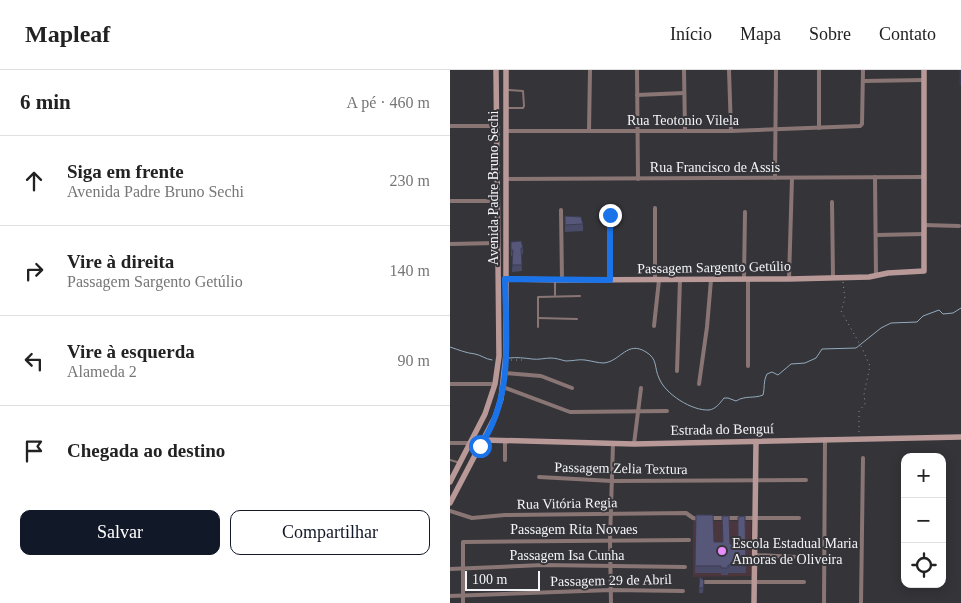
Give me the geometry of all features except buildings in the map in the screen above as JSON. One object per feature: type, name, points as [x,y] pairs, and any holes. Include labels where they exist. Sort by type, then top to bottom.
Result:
[{"type":"street","name":"Avenida Padre Bruno Sechi","points":[[450,482],[485,414],[494,384],[499,356],[496,70]]},
{"type":"street","name":"Avenida Padre Bruno Sechi","points":[[450,504],[467,469],[485,440],[495,417],[505,373],[506,70]]},
{"type":"street","points":[[589,131],[590,70]]},
{"type":"street","points":[[637,70],[638,179]]},
{"type":"street","points":[[684,70],[685,131]]},
{"type":"street","points":[[729,70],[731,131]]},
{"type":"street","points":[[775,178],[776,70]]},
{"type":"street","points":[[818,128],[819,70]]},
{"type":"street","points":[[863,70],[863,81],[924,80]]},
{"type":"street","points":[[877,235],[924,234],[924,70]]},
{"type":"street","name":"Rua Teotonio Vilela","points":[[506,131],[731,131],[860,126],[862,124],[863,81]]},
{"type":"street","points":[[637,95],[684,93]]},
{"type":"street","points":[[450,126],[496,126]]},
{"type":"street","points":[[875,177],[876,276]]},
{"type":"street","name":"Rua Francisco de Assis","points":[[506,180],[924,177]]},
{"type":"street","points":[[789,278],[792,178]]},
{"type":"street","points":[[450,201],[497,201]]},
{"type":"street","points":[[832,202],[833,277]]},
{"type":"street","points":[[654,326],[657,280],[655,208]]},
{"type":"street","points":[[559,280],[561,210]]},
{"type":"street","points":[[745,212],[748,366]]},
{"type":"street","points":[[610,215],[610,280]]},
{"type":"street","points":[[924,225],[959,226]]},
{"type":"street","name":"Passagem Sargento Getúlio","points":[[505,279],[711,280],[876,276],[888,273],[922,272],[924,269],[924,234]]},
{"type":"street","points":[[450,244],[497,244]]},
{"type":"street","points":[[677,371],[680,280]]},
{"type":"street","points":[[699,384],[711,280]]},
{"type":"street","points":[[505,373],[540,376],[572,388]]},
{"type":"street","points":[[450,384],[494,384]]},
{"type":"street","points":[[503,387],[570,412],[667,411]]},
{"type":"street","points":[[634,444],[641,388]]},
{"type":"street","name":"Estrada do Benguí","points":[[485,440],[634,444],[961,437]]},
{"type":"street","points":[[824,603],[826,439]]},
{"type":"street","points":[[505,440],[505,460]]},
{"type":"street","points":[[754,603],[756,442]]},
{"type":"street","points":[[450,443],[471,443]]},
{"type":"street","points":[[611,603],[610,513],[613,444]]},
{"type":"street","points":[[861,603],[863,458]]},
{"type":"street","name":"Passagem Zelia Textura","points":[[539,477],[612,481],[806,480]]},
{"type":"street","name":"Rua Vitória Regia","points":[[450,511],[472,518],[505,515],[686,513],[696,519],[799,518]]},
{"type":"street","name":"Passagem Rita Novaes","points":[[463,569],[463,542],[466,541],[689,540]]},
{"type":"street","points":[[754,555],[797,557]]},
{"type":"street","name":"Passagem Isa Cunha","points":[[450,569],[543,565],[684,566]]},
{"type":"street","points":[[463,569],[464,603]]},
{"type":"street","points":[[705,582],[804,582]]},
{"type":"street","name":"Passagem 29 de Abril","points":[[450,596],[611,590],[683,591]]},
{"type":"lane","points":[[506,90],[523,91],[524,106],[523,108],[506,108]]},
{"type":"lane","points":[[555,296],[559,280]]},
{"type":"lane","points":[[538,327],[538,297],[580,296]]},
{"type":"lane","points":[[538,318],[577,319]]},
{"type":"lane","points":[[450,460],[459,463]]},
{"type":"path","points":[[842,277],[845,299],[841,311],[870,366],[864,394],[864,404],[859,412],[859,438]]},
{"type":"path","points":[[506,360],[522,360]]},
{"type":"shaded area","name":"Escola Estadual Maria Amoras de Oliveira","points":[[693,521],[751,521],[751,576],[693,577]]},
{"type":"waterway","points":[[509,358],[553,358],[566,361],[583,360],[604,363],[615,359],[624,352],[634,348],[639,349],[650,355],[655,364],[657,374],[667,390],[687,405],[702,410],[709,410],[716,407],[724,398],[736,401],[763,395],[767,374],[772,372],[778,375],[791,364],[805,363],[816,358],[822,349],[856,348],[881,328],[891,323],[917,322],[923,316],[939,310],[943,314],[953,313],[961,308]]},
{"type":"waterway","points":[[450,347],[492,360]]},
{"type":"place","name":"Escola Estadual Maria Amoras de Oliveira","points":[[722,551]]},
{"type":"route","points":[[480,446],[485,440],[495,417],[505,378],[505,279],[610,280],[610,215]]}]
